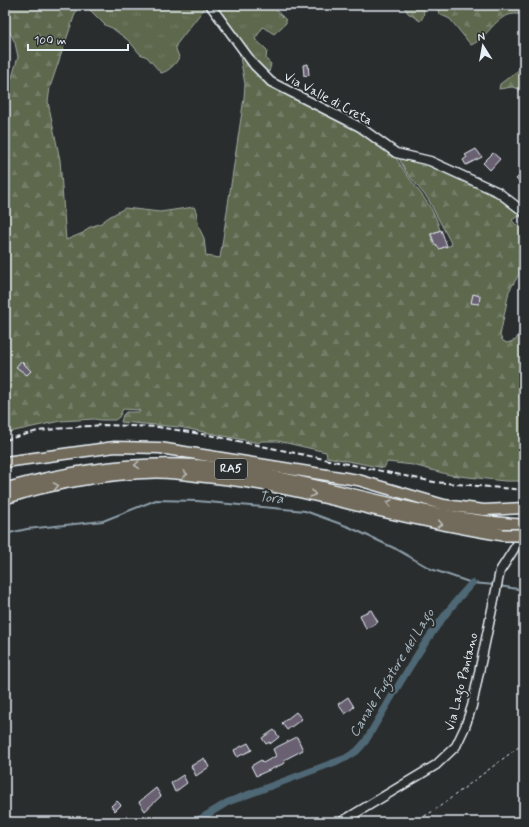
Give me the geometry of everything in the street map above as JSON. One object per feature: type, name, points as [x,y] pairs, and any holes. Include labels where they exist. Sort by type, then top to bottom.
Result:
[{"type":"highway","name":"RA5","points":[[5,489],[52,476],[105,467],[151,464],[180,465],[229,469],[286,479],[455,517],[524,525]]},
{"type":"highway","name":"RA5","points":[[5,498],[31,490],[114,475],[158,472],[235,479],[286,488],[422,520],[503,535],[524,534]]},
{"type":"main road","points":[[5,462],[115,447],[160,448],[358,480],[444,505],[484,510],[524,508]]},
{"type":"street","name":"Via Valle di Creta","points":[[210,5],[254,66],[271,82],[360,127],[396,153],[430,161],[498,192],[524,212]]},
{"type":"street","name":"Via Lago Pantano","points":[[341,822],[436,765],[456,746],[469,716],[500,571],[518,541],[524,534]]},
{"type":"path","points":[[414,822],[435,810],[524,743]]},
{"type":"green space","points":[[5,5],[78,5],[50,87],[48,102],[60,160],[66,240],[83,233],[88,228],[101,223],[125,208],[160,212],[194,207],[199,228],[204,238],[206,256],[220,258],[244,98],[245,84],[238,46],[261,74],[393,151],[404,171],[425,199],[436,219],[440,230],[430,234],[435,246],[437,245],[439,249],[452,245],[428,199],[407,173],[398,157],[401,153],[496,193],[517,208],[518,213],[523,218],[518,216],[512,220],[515,224],[524,229],[524,266],[509,291],[500,336],[503,341],[507,343],[516,340],[524,322],[524,481],[505,481],[450,475],[413,465],[387,462],[384,468],[327,457],[326,452],[278,441],[261,441],[259,443],[179,427],[121,422],[123,415],[126,412],[140,412],[139,410],[123,409],[119,417],[115,420],[94,419],[60,421],[5,433],[5,101],[18,57],[15,43],[5,22]]},
{"type":"green space","points":[[85,5],[207,5],[176,45],[179,57],[176,62],[172,67],[161,73],[147,57],[140,54],[129,41],[112,28],[105,25]]},
{"type":"green space","points":[[213,5],[274,5],[273,7],[286,20],[286,23],[274,34],[263,27],[255,39],[267,50],[266,59],[271,64],[269,72],[264,72]]},
{"type":"green space","points":[[403,5],[423,5],[424,13],[422,19],[420,21],[408,13]]},
{"type":"green space","points":[[437,5],[524,5],[524,15],[515,14],[500,19],[484,36],[471,45],[450,19],[439,14]]},
{"type":"green space","points":[[524,66],[524,98],[519,89],[512,87],[499,89],[500,84]]},
{"type":"building","points":[[308,64],[309,75],[304,76],[303,65]]},
{"type":"building","points":[[476,149],[482,157],[466,165],[463,160],[467,157],[465,155]]},
{"type":"building","points":[[493,153],[500,159],[490,170],[483,163]]},
{"type":"building","points":[[524,171],[524,187],[516,179]]},
{"type":"building","points":[[441,230],[447,246],[439,249],[437,245],[435,245],[431,234]]},
{"type":"building","points":[[473,294],[480,296],[479,304],[471,303]]},
{"type":"building","points":[[21,361],[31,371],[27,375],[16,367]]},
{"type":"building","points":[[371,610],[378,622],[366,629],[360,615]]},
{"type":"building","points":[[348,697],[354,707],[345,714],[338,704]]},
{"type":"building","points":[[296,712],[302,719],[287,730],[282,723]]},
{"type":"building","points":[[274,730],[279,737],[270,744],[270,742],[266,744],[262,738]]},
{"type":"building","points":[[297,737],[303,750],[284,760],[285,763],[256,776],[251,766],[261,760],[263,763],[276,756],[273,749]]},
{"type":"building","points":[[248,743],[252,750],[237,757],[234,750]]},
{"type":"building","points":[[204,758],[209,767],[196,776],[191,766]]},
{"type":"building","points":[[183,775],[187,783],[175,792],[171,783]]},
{"type":"building","points":[[156,788],[161,796],[145,811],[139,802]]},
{"type":"building","points":[[117,801],[121,805],[115,811],[111,806]]},
{"type":"waterway","name":"Tora","points":[[5,534],[27,529],[103,521],[156,500],[197,501],[305,511],[349,527],[396,549],[431,569],[472,583],[495,585]]},
{"type":"waterway","name":"Canale Fugatore del Lago","points":[[195,822],[228,802],[346,758],[357,751],[365,742],[414,660],[441,620],[472,583]]},
{"type":"waterway","name":"Tora","points":[[499,586],[524,590]]},
{"type":"railway","points":[[5,440],[38,431],[74,427],[105,425],[158,427],[214,436],[434,482],[524,490]]}]
